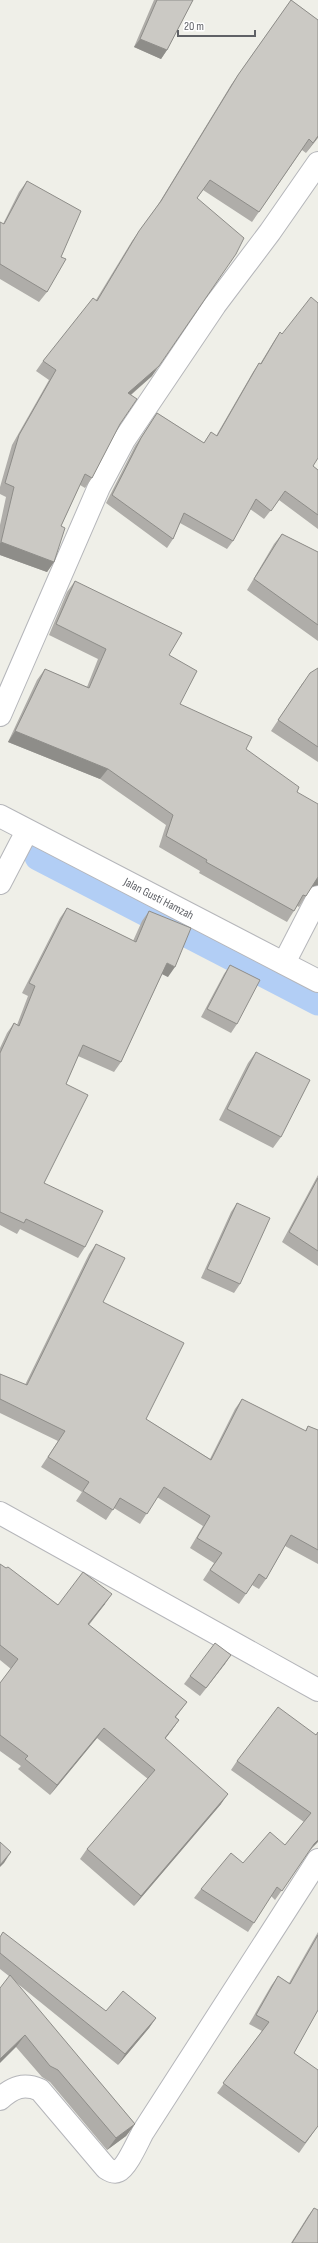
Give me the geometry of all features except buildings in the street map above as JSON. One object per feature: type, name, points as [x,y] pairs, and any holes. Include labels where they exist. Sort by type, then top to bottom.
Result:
[{"type":"street","points":[[0,715],[99,487],[124,440],[215,305],[270,232],[318,162]]},
{"type":"street","name":"Jalan Gusti Hamzah","points":[[0,816],[284,962],[318,981]]},
{"type":"street","points":[[0,883],[28,831]]},
{"type":"street","points":[[284,962],[318,897]]},
{"type":"street","points":[[0,1513],[318,1690]]},
{"type":"street","points":[[0,2098],[8,2091],[18,2087],[30,2085],[40,2090],[106,2168],[118,2171],[123,2167],[143,2132],[318,1860]]},
{"type":"waterway","points":[[38,857],[318,1002]]}]
